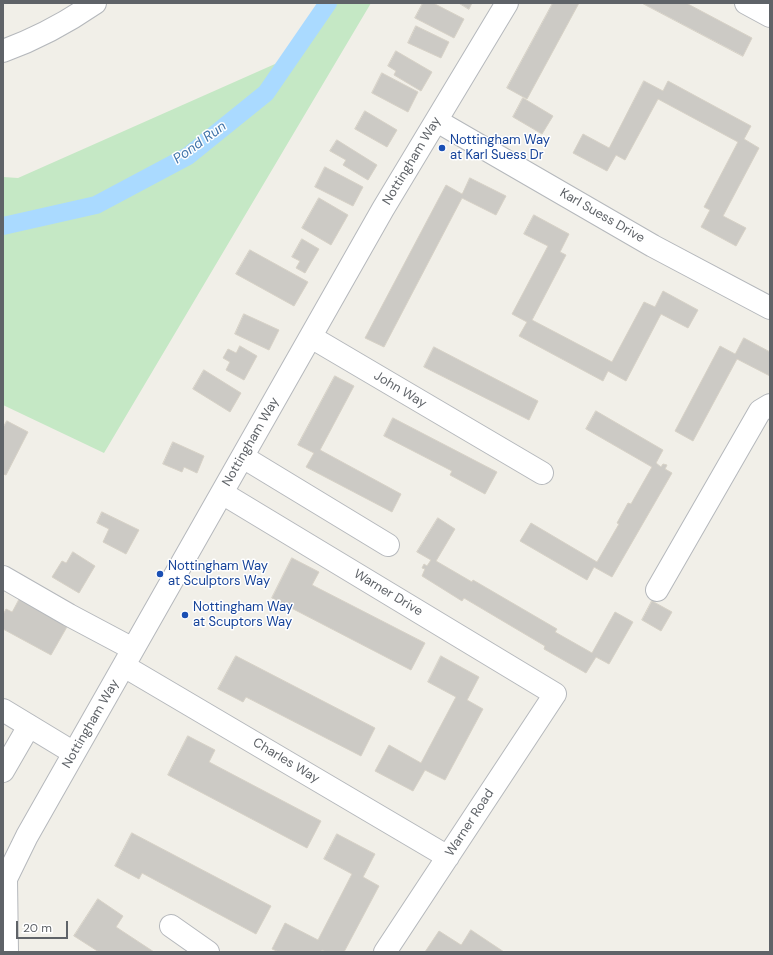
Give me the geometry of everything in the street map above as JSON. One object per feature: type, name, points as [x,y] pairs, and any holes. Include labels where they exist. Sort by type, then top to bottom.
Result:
[{"type":"street","points":[[3,51],[38,37],[70,20],[95,3]]},
{"type":"street","name":"Nottingham Way","points":[[4,882],[27,836],[383,209],[507,3]]},
{"type":"street","points":[[746,3],[770,16]]},
{"type":"street","name":"Karl Suess Drive","points":[[437,121],[653,246],[770,308]]},
{"type":"street","name":"John Way","points":[[311,337],[542,473]]},
{"type":"street","points":[[657,590],[760,411],[770,405]]},
{"type":"street","points":[[243,457],[388,544]]},
{"type":"street","name":"Warner Drive","points":[[222,493],[555,694]]},
{"type":"street","name":"Charles Way","points":[[3,577],[69,615],[129,657],[448,857]]},
{"type":"street","name":"Warner Road","points":[[385,952],[555,694]]},
{"type":"street","points":[[3,710],[74,753]]},
{"type":"street","points":[[3,771],[29,726]]},
{"type":"street","points":[[4,882],[6,952]]},
{"type":"street","points":[[172,926],[208,952]]},
{"type":"green space","points":[[326,3],[371,3],[104,453],[3,405],[3,177],[18,178],[284,60]]},
{"type":"building","points":[[423,3],[433,3],[464,19],[454,38],[415,18]]},
{"type":"building","points":[[459,3],[472,3],[469,9]]},
{"type":"building","points":[[553,3],[579,3],[527,99],[507,88]]},
{"type":"building","points":[[642,3],[686,3],[752,38],[743,56]]},
{"type":"building","points":[[416,26],[449,42],[441,58],[408,43]]},
{"type":"building","points":[[396,51],[432,72],[421,91],[394,75],[396,71],[388,66]]},
{"type":"building","points":[[382,73],[418,92],[408,112],[372,93]]},
{"type":"building","points":[[644,81],[663,91],[668,81],[751,126],[744,139],[759,148],[723,216],[746,228],[736,246],[701,227],[710,210],[704,207],[738,142],[658,99],[625,160],[616,155],[607,171],[573,153],[583,134],[609,148]]},
{"type":"building","points":[[523,98],[553,116],[542,134],[513,117]]},
{"type":"building","points":[[365,111],[397,130],[387,147],[355,129]]},
{"type":"building","points":[[337,140],[377,165],[368,180],[343,165],[346,160],[330,151]]},
{"type":"building","points":[[325,167],[363,187],[353,206],[315,187]]},
{"type":"building","points":[[470,178],[506,196],[496,215],[462,198],[384,347],[365,338],[446,185],[462,194]]},
{"type":"building","points":[[319,198],[348,215],[331,245],[302,228]]},
{"type":"building","points":[[534,215],[569,234],[560,252],[566,255],[532,320],[612,362],[644,302],[655,307],[663,291],[698,310],[688,328],[661,314],[626,381],[608,371],[603,381],[519,336],[527,322],[512,314],[548,246],[524,234]]},
{"type":"building","points":[[302,239],[319,249],[305,273],[296,268],[300,261],[292,257]]},
{"type":"building","points":[[250,250],[308,282],[294,306],[236,274]]},
{"type":"building","points":[[244,314],[279,330],[269,350],[235,334]]},
{"type":"building","points":[[744,338],[770,352],[770,376],[737,359],[693,441],[675,431],[720,346],[735,354]]},
{"type":"building","points":[[240,346],[257,356],[244,380],[226,370],[230,362],[223,358],[228,349],[236,353]]},
{"type":"building","points":[[434,347],[538,401],[529,420],[424,367]]},
{"type":"building","points":[[204,370],[241,393],[230,412],[193,389]]},
{"type":"building","points":[[335,376],[354,386],[320,450],[401,494],[392,512],[306,467],[314,453],[298,445]]},
{"type":"building","points":[[596,411],[663,450],[656,463],[661,467],[663,464],[667,465],[665,469],[672,473],[612,577],[594,567],[587,580],[520,541],[531,523],[597,562],[619,524],[617,523],[628,503],[631,504],[652,467],[586,429]]},
{"type":"building","points":[[393,418],[497,472],[485,494],[450,475],[452,471],[384,436]]},
{"type":"building","points":[[7,421],[28,432],[6,475],[3,474],[3,428]]},
{"type":"building","points":[[173,442],[204,456],[197,473],[184,467],[182,472],[163,464]]},
{"type":"building","points":[[102,512],[139,530],[126,554],[103,542],[109,529],[97,523]]},
{"type":"building","points":[[438,518],[455,529],[436,561],[472,582],[473,580],[557,629],[555,632],[592,653],[615,612],[633,622],[609,664],[596,657],[586,673],[544,649],[545,646],[464,598],[462,601],[422,576],[425,569],[422,568],[424,564],[427,566],[431,560],[417,552]]},
{"type":"building","points":[[73,552],[95,566],[79,593],[52,577],[62,561],[66,563]]},
{"type":"building","points":[[292,558],[319,572],[312,585],[425,643],[411,670],[272,598]]},
{"type":"building","points":[[20,598],[68,625],[51,655],[3,629],[3,615],[6,609],[12,612]]},
{"type":"building","points":[[652,601],[672,612],[661,631],[642,620]]},
{"type":"building","points":[[236,656],[375,728],[361,756],[246,697],[243,702],[218,689]]},
{"type":"building","points":[[441,656],[479,677],[467,700],[483,709],[445,780],[425,770],[413,791],[375,771],[389,745],[421,763],[456,697],[428,682]]},
{"type":"building","points":[[188,736],[215,750],[209,762],[321,821],[307,848],[168,775]]},
{"type":"building","points":[[132,833],[271,906],[256,934],[142,873],[139,879],[115,866]]},
{"type":"building","points":[[337,834],[375,854],[363,877],[379,886],[344,952],[326,952],[322,950],[321,952],[279,952],[272,949],[285,923],[318,940],[352,874],[324,859]]},
{"type":"building","points":[[98,899],[123,916],[116,927],[154,952],[99,952],[74,936]]},
{"type":"building","points":[[471,930],[504,952],[425,952],[439,931],[461,945]]},
{"type":"waterway","name":"Pond Run","points":[[3,226],[96,205],[188,156],[266,93],[328,3]]},
{"type":"place","name":"Nottingham Way at Karl Suess Dr","points":[[442,148]]},
{"type":"place","name":"Nottingham Way at Sculptors Way","points":[[160,574]]},
{"type":"place","name":"Nottingham Way at Scuptors Way","points":[[185,615]]}]
